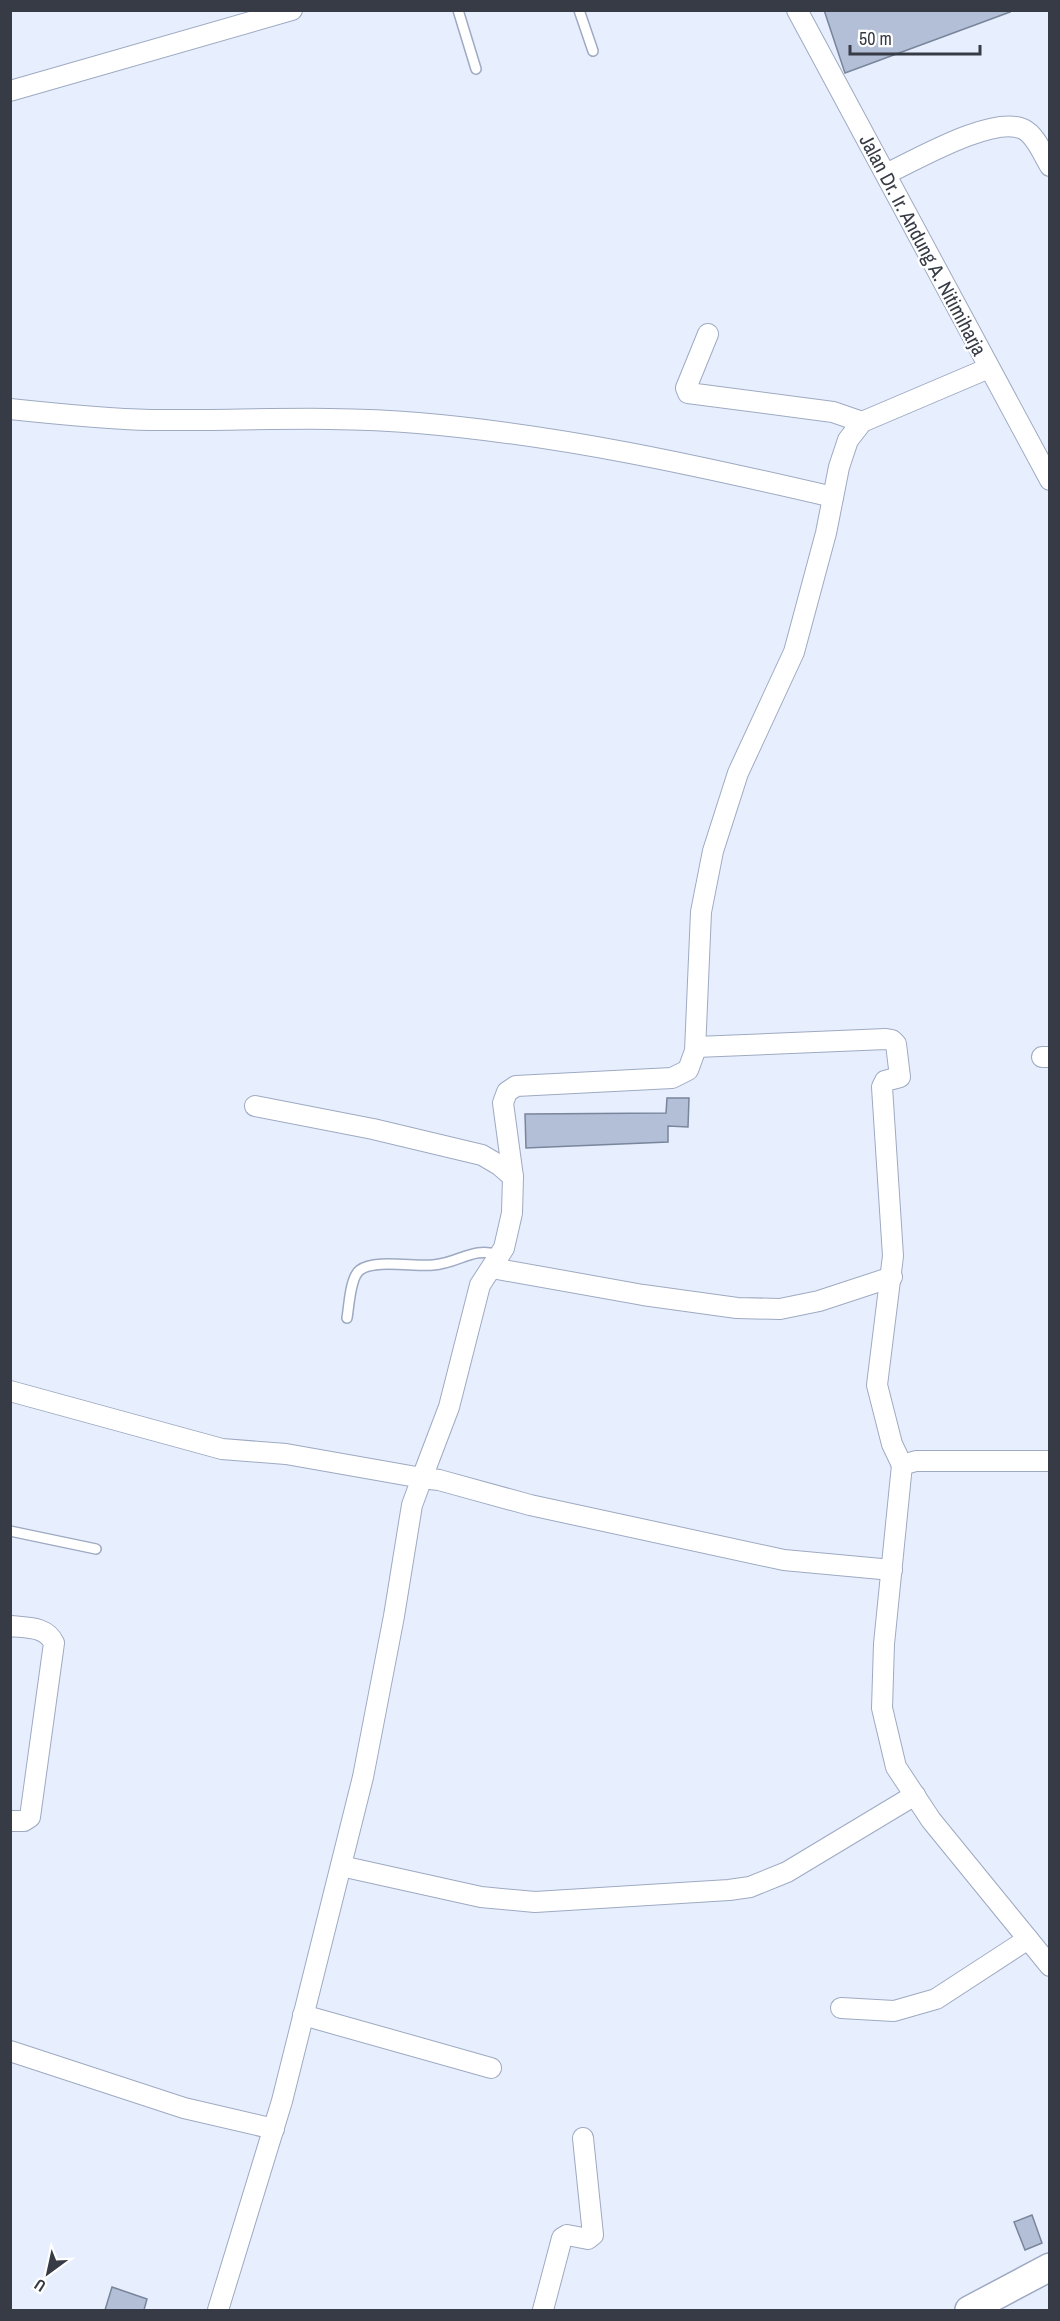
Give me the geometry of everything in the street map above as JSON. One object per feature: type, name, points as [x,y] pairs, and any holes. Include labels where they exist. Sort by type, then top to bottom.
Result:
[{"type":"main road","points":[[969,2310],[1050,2267]]},
{"type":"street","points":[[10,91],[292,10]]},
{"type":"street","name":"Jalan Dr. Ir. Andung A. Nitimiharja","points":[[797,10],[1050,480]]},
{"type":"street","points":[[886,174],[974,133],[1005,126],[1024,129],[1031,135],[1050,166]]},
{"type":"street","points":[[708,334],[686,388],[688,393],[833,412],[862,422]]},
{"type":"street","points":[[218,2310],[274,2129],[363,1777],[390,1639],[412,1505],[449,1407],[480,1285],[504,1248],[512,1212],[513,1178],[502,1103],[507,1092],[516,1086],[672,1078],[688,1070],[696,1047],[701,912],[713,850],[738,773],[794,652],[826,532],[839,466],[848,440],[862,422],[989,368]]},
{"type":"street","points":[[10,409],[111,418],[357,420],[444,425],[582,442],[833,497]]},
{"type":"street","points":[[696,1047],[886,1039],[896,1044],[900,1077],[885,1081],[882,1087],[893,1256],[877,1385],[892,1444],[902,1465],[884,1644],[882,1708],[896,1767],[931,1820],[1050,1966]]},
{"type":"street","points":[[255,1106],[373,1129],[482,1155],[499,1165],[513,1178]]},
{"type":"street","points":[[496,1262],[643,1295],[737,1308],[780,1309],[819,1301],[892,1277]]},
{"type":"street","points":[[10,1390],[222,1449],[286,1454],[439,1480],[530,1505],[784,1560],[892,1570]]},
{"type":"street","points":[[902,1465],[916,1461],[1050,1461]]},
{"type":"street","points":[[10,1626],[40,1630],[50,1636],[54,1643],[30,1817],[24,1821],[10,1821]]},
{"type":"street","points":[[341,1866],[481,1897],[535,1902],[729,1890],[750,1887],[787,1872],[915,1795]]},
{"type":"street","points":[[841,2008],[894,2011],[936,1999],[1028,1939]]},
{"type":"street","points":[[303,2015],[491,2068]]},
{"type":"street","points":[[10,2051],[184,2108],[274,2129]]},
{"type":"street","points":[[543,2310],[562,2238],[567,2235],[588,2239],[593,2235],[583,2138]]},
{"type":"lane","points":[[458,10],[476,69]]},
{"type":"lane","points":[[579,10],[593,51]]},
{"type":"lane","points":[[347,1318],[353,1280],[359,1270],[365,1267],[436,1265],[484,1251],[496,1262]]},
{"type":"lane","points":[[10,1531],[96,1549]]},
{"type":"building","points":[[824,10],[1009,10],[1010,12],[845,73]]},
{"type":"building","points":[[667,1098],[689,1098],[688,1127],[668,1126],[668,1142],[526,1148],[525,1114],[666,1113]]},
{"type":"building","points":[[1032,2215],[1042,2243],[1025,2250],[1014,2222]]},
{"type":"building","points":[[112,2287],[147,2299],[144,2310],[105,2310]]}]
